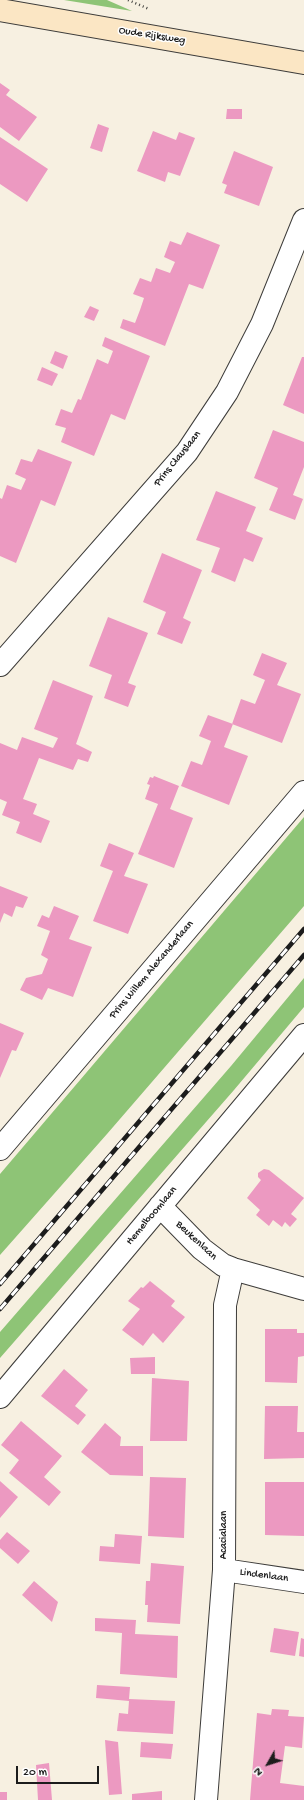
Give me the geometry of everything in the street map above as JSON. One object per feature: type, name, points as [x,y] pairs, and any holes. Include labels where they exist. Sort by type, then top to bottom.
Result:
[{"type":"street","name":"Oude Rijksweg","points":[[0,10],[304,63]]},
{"type":"street","name":"Prins Clauslaan","points":[[0,665],[187,452],[227,392],[262,324],[304,220]]},
{"type":"street","name":"Prins Willem Alexanderlaan","points":[[0,1148],[304,792]]},
{"type":"street","name":"Hemelboomlaan","points":[[0,1397],[304,1035]]},
{"type":"street","name":"Beukenlaan","points":[[160,1206],[209,1255],[233,1269],[304,1289]]},
{"type":"street","name":"Acacialaan","points":[[206,1800],[224,1570],[225,1305],[233,1269]]},
{"type":"street","name":"Lindenlaan","points":[[224,1570],[304,1582]]},
{"type":"green space","points":[[64,0],[107,0],[132,11]]},
{"type":"green space","points":[[304,817],[304,906],[107,1134],[0,1255],[0,1174]]},
{"type":"green space","points":[[304,978],[304,1007],[234,1090],[0,1358],[0,1332],[231,1066]]},
{"type":"building","points":[[0,83],[10,90],[6,95],[37,117],[19,141],[0,127]]},
{"type":"building","points":[[227,109],[242,109],[242,119],[226,119]]},
{"type":"building","points":[[98,124],[109,128],[102,152],[90,148]]},
{"type":"building","points":[[153,131],[176,140],[179,132],[195,138],[180,176],[168,172],[165,182],[137,171]]},
{"type":"building","points":[[0,137],[48,169],[27,202],[0,184]]},
{"type":"building","points":[[234,151],[273,167],[259,206],[224,193],[227,185],[222,183]]},
{"type":"building","points":[[187,232],[220,245],[203,289],[189,284],[165,346],[120,328],[123,319],[135,323],[144,298],[133,294],[140,278],[151,282],[156,268],[170,273],[175,262],[164,257],[170,241],[181,245]]},
{"type":"building","points":[[90,306],[99,310],[94,321],[84,317]]},
{"type":"building","points":[[105,337],[150,356],[125,420],[111,414],[94,456],[61,442],[66,428],[55,425],[61,409],[72,413],[78,399],[81,400],[97,359],[108,364],[113,351],[102,346]]},
{"type":"building","points":[[55,351],[68,356],[63,369],[50,363]]},
{"type":"building","points":[[302,357],[304,357],[304,414],[283,405]]},
{"type":"building","points":[[42,367],[58,374],[52,386],[37,380]]},
{"type":"building","points":[[273,430],[304,442],[304,467],[293,495],[303,499],[295,520],[269,510],[278,488],[254,478]]},
{"type":"building","points":[[38,449],[72,462],[55,506],[41,500],[16,563],[0,556],[0,498],[2,499],[7,485],[21,490],[26,479],[15,474],[21,459],[32,462]]},
{"type":"building","points":[[216,491],[256,507],[246,531],[263,538],[253,562],[244,558],[235,582],[211,572],[220,548],[196,540]]},
{"type":"building","points":[[162,553],[202,570],[183,618],[191,622],[182,644],[157,634],[166,612],[143,602]]},
{"type":"building","points":[[108,617],[148,633],[128,683],[136,686],[128,707],[104,698],[112,675],[89,666]]},
{"type":"building","points":[[262,653],[287,663],[277,685],[301,694],[282,743],[232,724],[241,699],[255,704],[265,680],[253,675]]},
{"type":"building","points":[[53,680],[93,696],[76,744],[92,752],[88,762],[78,759],[73,770],[39,758],[23,799],[37,804],[33,814],[50,821],[41,843],[16,833],[20,822],[2,815],[7,802],[0,799],[0,743],[17,750],[22,737],[53,748],[58,738],[34,729]]},
{"type":"building","points":[[208,715],[233,724],[224,747],[248,756],[229,805],[181,786],[191,761],[202,765],[211,741],[199,736]]},
{"type":"building","points":[[154,776],[179,786],[170,809],[193,818],[174,868],[138,854],[158,804],[145,799],[150,785],[147,784],[150,777],[153,778]]},
{"type":"building","points":[[109,843],[134,853],[124,876],[148,884],[128,934],[93,921],[113,871],[100,866]]},
{"type":"building","points":[[0,886],[28,897],[23,908],[16,906],[12,917],[4,913],[0,923]]},
{"type":"building","points":[[54,906],[79,916],[69,939],[92,947],[73,997],[48,988],[42,1000],[20,990],[26,978],[42,974],[48,959],[41,955],[50,931],[37,926],[42,915],[49,918]]},
{"type":"building","points":[[0,1023],[24,1033],[16,1051],[12,1050],[0,1078]]},
{"type":"building","points":[[264,1169],[269,1170],[304,1198],[291,1214],[297,1219],[290,1227],[285,1222],[282,1227],[273,1220],[269,1226],[256,1215],[260,1210],[247,1198],[261,1180],[258,1177],[258,1173]]},
{"type":"building","points":[[150,1281],[175,1301],[171,1306],[185,1317],[163,1343],[153,1333],[143,1346],[122,1330],[140,1309],[128,1301],[141,1287],[143,1288]]},
{"type":"building","points":[[265,1329],[297,1329],[297,1333],[304,1333],[304,1356],[298,1357],[297,1383],[265,1382]]},
{"type":"building","points":[[155,1357],[155,1374],[131,1374],[130,1358]]},
{"type":"building","points":[[64,1369],[88,1390],[75,1406],[86,1415],[78,1425],[41,1396]]},
{"type":"building","points":[[152,1378],[189,1381],[187,1441],[150,1441]]},
{"type":"building","points":[[265,1406],[298,1406],[297,1432],[304,1432],[304,1458],[264,1459]]},
{"type":"building","points":[[21,1421],[62,1456],[44,1477],[61,1492],[49,1506],[9,1473],[19,1460],[1,1445]]},
{"type":"building","points":[[105,1423],[121,1437],[120,1446],[143,1446],[143,1476],[110,1475],[81,1452]]},
{"type":"building","points":[[150,1477],[186,1478],[184,1538],[148,1536]]},
{"type":"building","points":[[0,1481],[18,1497],[0,1518]]},
{"type":"building","points":[[265,1482],[304,1482],[304,1536],[265,1535]]},
{"type":"building","points":[[7,1532],[30,1551],[18,1564],[0,1548],[0,1540]]},
{"type":"building","points":[[115,1534],[142,1536],[140,1564],[99,1561],[100,1546],[114,1547]]},
{"type":"building","points":[[151,1563],[184,1566],[180,1624],[147,1622],[148,1605],[145,1605],[146,1581],[150,1581]]},
{"type":"building","points":[[34,1581],[58,1602],[52,1622],[22,1595]]},
{"type":"building","points":[[95,1618],[136,1620],[135,1634],[178,1636],[177,1678],[120,1674],[122,1633],[95,1631]]},
{"type":"building","points":[[274,1628],[299,1632],[295,1656],[270,1652]]},
{"type":"building","points":[[301,1638],[304,1639],[304,1657],[299,1656]]},
{"type":"building","points":[[97,1685],[130,1687],[129,1699],[175,1701],[173,1734],[117,1731],[119,1713],[128,1714],[129,1701],[96,1698]]},
{"type":"building","points":[[272,1709],[289,1710],[288,1716],[304,1717],[302,1748],[285,1746],[280,1783],[304,1786],[304,1800],[250,1800],[257,1713],[271,1715]]},
{"type":"building","points":[[105,1740],[118,1742],[122,1794],[109,1795]]},
{"type":"building","points":[[141,1742],[173,1744],[171,1759],[140,1757]]},
{"type":"building","points":[[49,1763],[52,1800],[38,1800],[36,1765]]},
{"type":"building","points":[[162,1791],[162,1800],[132,1800],[132,1794]]},
{"type":"building","points":[[0,1792],[7,1792],[7,1800],[0,1800]]},
{"type":"railway","points":[[0,1284],[304,929]]},
{"type":"railway","points":[[0,1309],[304,955]]}]
